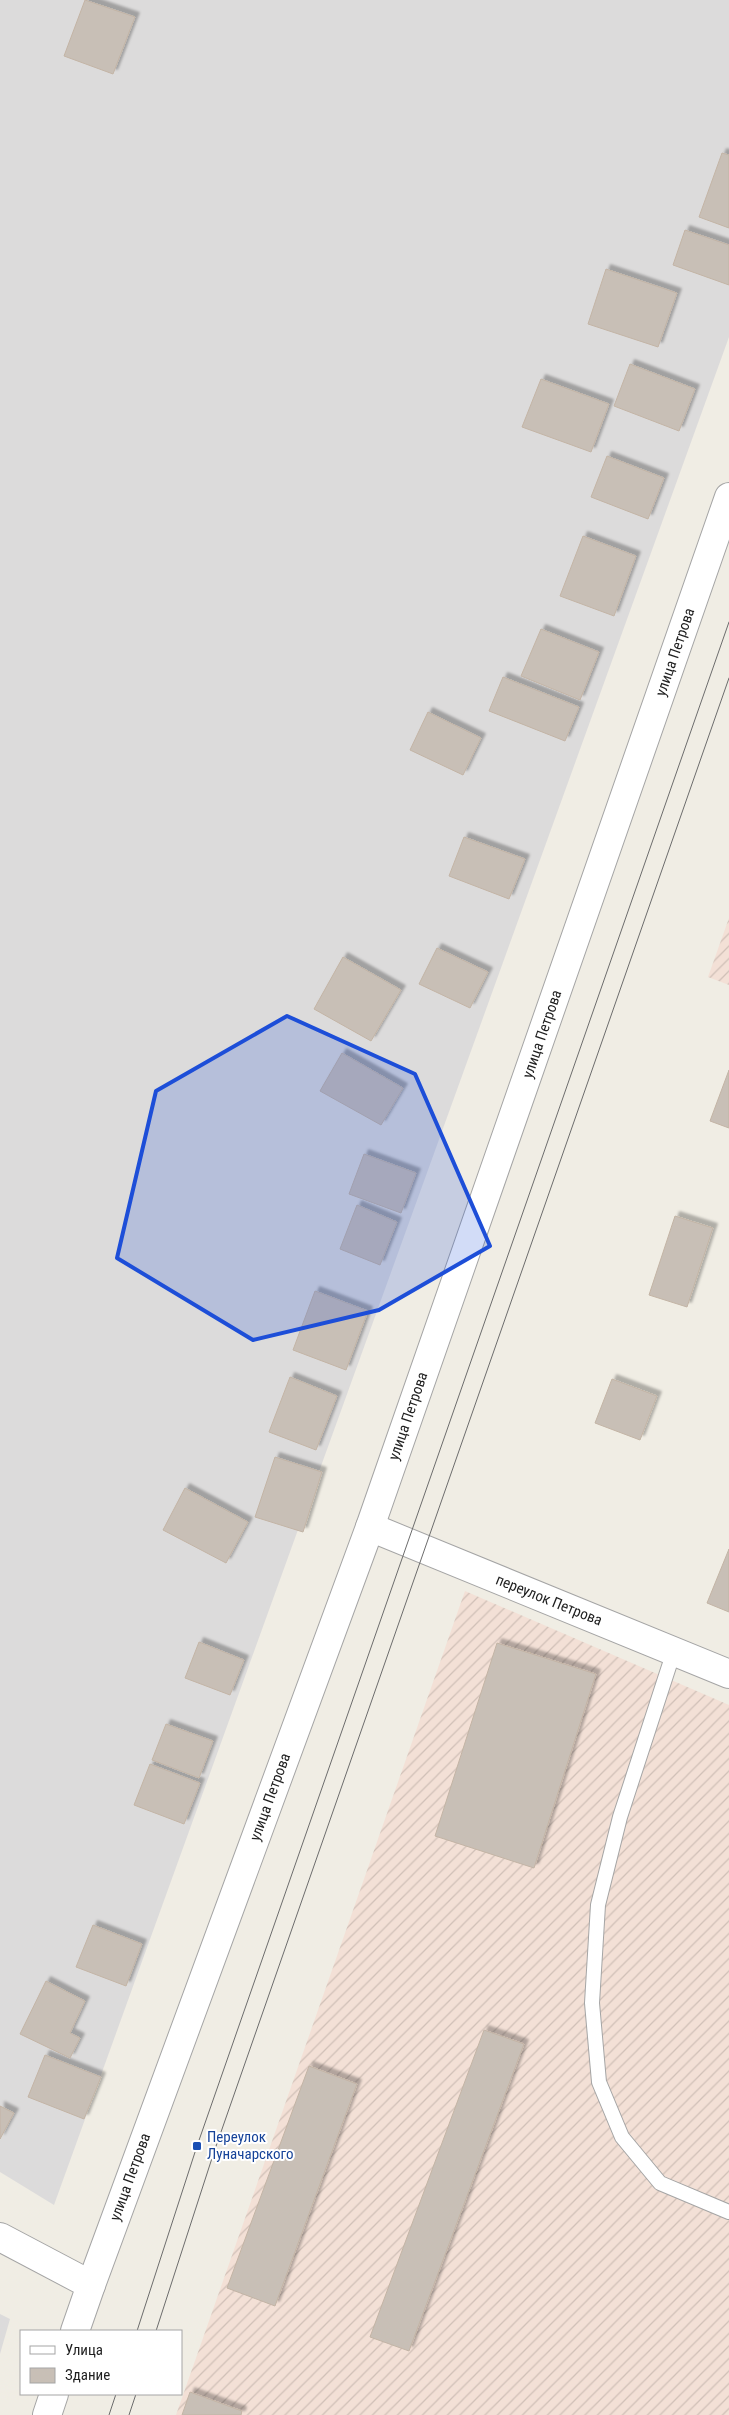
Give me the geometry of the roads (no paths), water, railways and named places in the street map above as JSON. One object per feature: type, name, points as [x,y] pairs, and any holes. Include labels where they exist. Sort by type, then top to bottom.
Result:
[{"type":"street","name":"улица Петрова","points":[[75,2330],[370,1527],[729,497]]},
{"type":"street","name":"переулок Петрова","points":[[370,1527],[729,1674]]},
{"type":"street","points":[[0,2237],[91,2285]]},
{"type":"street","points":[[47,2415],[54,2395]]},
{"type":"lane","points":[[674,1651],[620,1818],[598,1905],[592,2003],[599,2082],[622,2137],[660,2183],[729,2212]]},
{"type":"tram line","points":[[137,2330],[197,2146],[729,622]]},
{"type":"tram line","points":[[156,2330],[214,2152],[729,678]]},
{"type":"tram line","points":[[109,2415],[116,2395]]},
{"type":"tram line","points":[[129,2415],[136,2395]]},
{"type":"place","name":"Переулок Луначарского","points":[[197,2146]]}]
